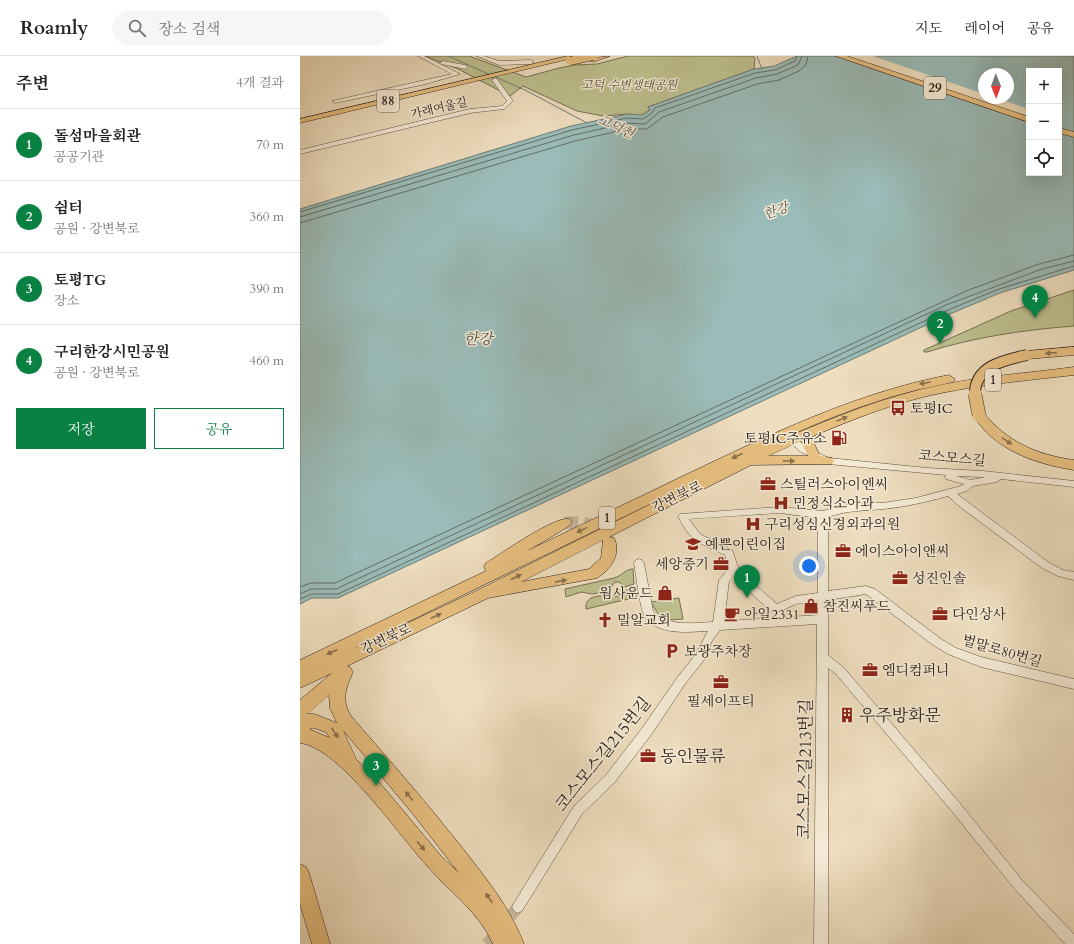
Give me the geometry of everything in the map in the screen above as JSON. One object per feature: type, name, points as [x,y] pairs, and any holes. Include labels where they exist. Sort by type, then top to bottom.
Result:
[{"type":"highway","name":"88","points":[[506,72],[531,62],[557,56]]},
{"type":"highway","name":"88","points":[[300,115],[578,56]]},
{"type":"highway","points":[[473,78],[570,62],[591,57],[593,60],[606,56]]},
{"type":"highway","name":"29","points":[[840,56],[1026,119]]},
{"type":"highway","name":"29","points":[[856,56],[1026,114]]},
{"type":"highway","name":"88","points":[[300,121],[356,109],[473,78]]},
{"type":"highway","points":[[300,125],[356,109]]},
{"type":"highway","points":[[1062,127],[1074,130]]},
{"type":"highway","points":[[1062,131],[1074,135]]},
{"type":"highway","points":[[1074,351],[1027,355],[997,362],[982,372],[974,386],[973,395],[979,414],[996,434],[1025,453],[1057,464],[1074,465]]},
{"type":"highway","name":"1","points":[[300,667],[430,604],[794,436],[839,409],[915,385],[1005,370],[1074,363]]},
{"type":"highway","name":"강변북로","points":[[300,681],[481,595],[751,460],[794,436],[868,409],[920,394],[968,384],[1074,371]]},
{"type":"highway","points":[[794,436],[814,456]]},
{"type":"highway","points":[[751,460],[828,461]]},
{"type":"highway","points":[[430,604],[547,531],[565,523]]},
{"type":"highway","points":[[481,595],[592,574],[599,570],[610,555],[609,542]]},
{"type":"highway","points":[[300,710],[345,672],[363,650]]},
{"type":"highway","points":[[345,672],[336,698],[338,709],[345,721],[417,805],[484,891],[510,932],[515,944]]},
{"type":"highway","points":[[300,722],[314,721],[331,727],[337,735],[350,765]]},
{"type":"highway","points":[[300,735],[313,736],[320,740],[350,765],[373,788],[434,862],[479,904],[496,929],[503,944]]},
{"type":"highway","points":[[300,874],[321,944]]},
{"type":"street","points":[[479,56],[500,64],[531,62]]},
{"type":"street","points":[[336,101],[457,74],[421,57]]},
{"type":"street","points":[[431,61],[465,67]]},
{"type":"street","name":"가래여울길","points":[[300,152],[470,111],[504,107],[510,101],[495,80]]},
{"type":"street","name":"코스모스길","points":[[814,456],[828,461],[927,471],[983,474],[1074,484]]},
{"type":"street","points":[[927,471],[936,475],[962,479],[970,483],[992,481],[1002,477]]},
{"type":"street","points":[[788,621],[743,581],[734,569],[729,553],[711,546],[695,536],[688,528],[683,516],[780,510],[823,515],[841,508],[896,504],[951,494],[964,490],[970,483]]},
{"type":"street","points":[[951,494],[962,504],[1045,565],[1074,576]]},
{"type":"street","name":"코스모스길213번길","points":[[821,944],[823,515]]},
{"type":"street","points":[[639,563],[646,607],[654,620],[671,628],[823,619]]},
{"type":"street","name":"코스모스길215번길","points":[[518,907],[578,810],[610,779],[647,731],[680,681],[700,657],[708,638],[718,626],[724,580],[734,569]]},
{"type":"street","name":"벌말로80번길","points":[[822,596],[866,590],[872,592],[937,642],[952,651],[981,662],[1074,684]]},
{"type":"street","points":[[776,610],[788,602],[822,596]]},
{"type":"street","points":[[823,658],[840,671],[954,805],[1017,883],[1074,944]]},
{"type":"green space","name":"고덕 수변생태공원","points":[[425,56],[469,56],[526,77],[559,68],[575,65],[597,64],[628,56],[753,56],[755,58],[754,69],[648,107],[650,110],[642,115],[634,116],[628,114],[603,116],[577,111],[523,86],[510,96],[458,69]]},
{"type":"green space","points":[[1074,290],[1074,326],[999,335],[924,352],[924,350],[1011,311]]},
{"type":"green space","points":[[633,569],[634,584],[625,587],[619,582],[615,582],[610,589],[603,592],[592,594],[581,592],[566,597],[565,589],[614,578],[628,570]]},
{"type":"green space","points":[[635,588],[637,597],[586,609],[586,603],[593,597],[619,596],[623,591]]},
{"type":"green space","points":[[679,598],[683,619],[671,620],[663,618],[651,602]]},
{"type":"water","name":"한강","points":[[797,56],[1074,56],[1074,270],[1000,293],[950,314],[338,598],[312,598],[300,604],[300,209],[571,126],[628,114],[642,115],[650,110],[648,107],[754,69],[774,66]]},
{"type":"pier","points":[[835,56],[873,56],[978,92],[978,104],[1014,104],[1026,108],[1026,122]]},
{"type":"waterway","name":"고덕천","points":[[448,56],[527,91],[587,123]]},
{"type":"waterway","points":[[757,56],[762,69]]},
{"type":"tunnel","points":[[565,523],[579,523],[596,527],[609,542]]},
{"type":"tunnel","points":[[487,944],[518,907]]},
{"type":"place","name":"구리한강시민공원","points":[[1035,318]]},
{"type":"place","name":"쉼터","points":[[940,344]]},
{"type":"place","name":"토평IC","points":[[898,408]]},
{"type":"place","name":"토평IC주유소","points":[[839,438]]},
{"type":"place","name":"스틸러스아이엔씨","points":[[768,484]]},
{"type":"place","name":"민정식소아과","points":[[781,503]]},
{"type":"place","name":"구리성심신경외과의원","points":[[753,524]]},
{"type":"place","name":"예쁜이린이집","points":[[693,544]]},
{"type":"place","name":"에이스아이앤씨","points":[[843,551]]},
{"type":"place","name":"세앙중기","points":[[721,564]]},
{"type":"place","name":"성진인솔","points":[[900,578]]},
{"type":"place","name":"웜사운드","points":[[665,593]]},
{"type":"place","name":"돌섬마을회관","points":[[747,598]]},
{"type":"place","name":"참진씨푸드","points":[[811,606]]},
{"type":"place","name":"아일2331","points":[[732,614]]},
{"type":"place","name":"다인상사","points":[[940,614]]},
{"type":"place","name":"밀알교회","points":[[605,620]]},
{"type":"place","name":"보광주차장","points":[[672,651]]},
{"type":"place","name":"엠디컴퍼니","points":[[870,670]]},
{"type":"place","name":"필세이프티","points":[[721,682]]},
{"type":"place","name":"우주방화문","points":[[847,715]]},
{"type":"place","name":"동인물류","points":[[648,756]]},
{"type":"place","name":"토평TG","points":[[376,786]]}]
